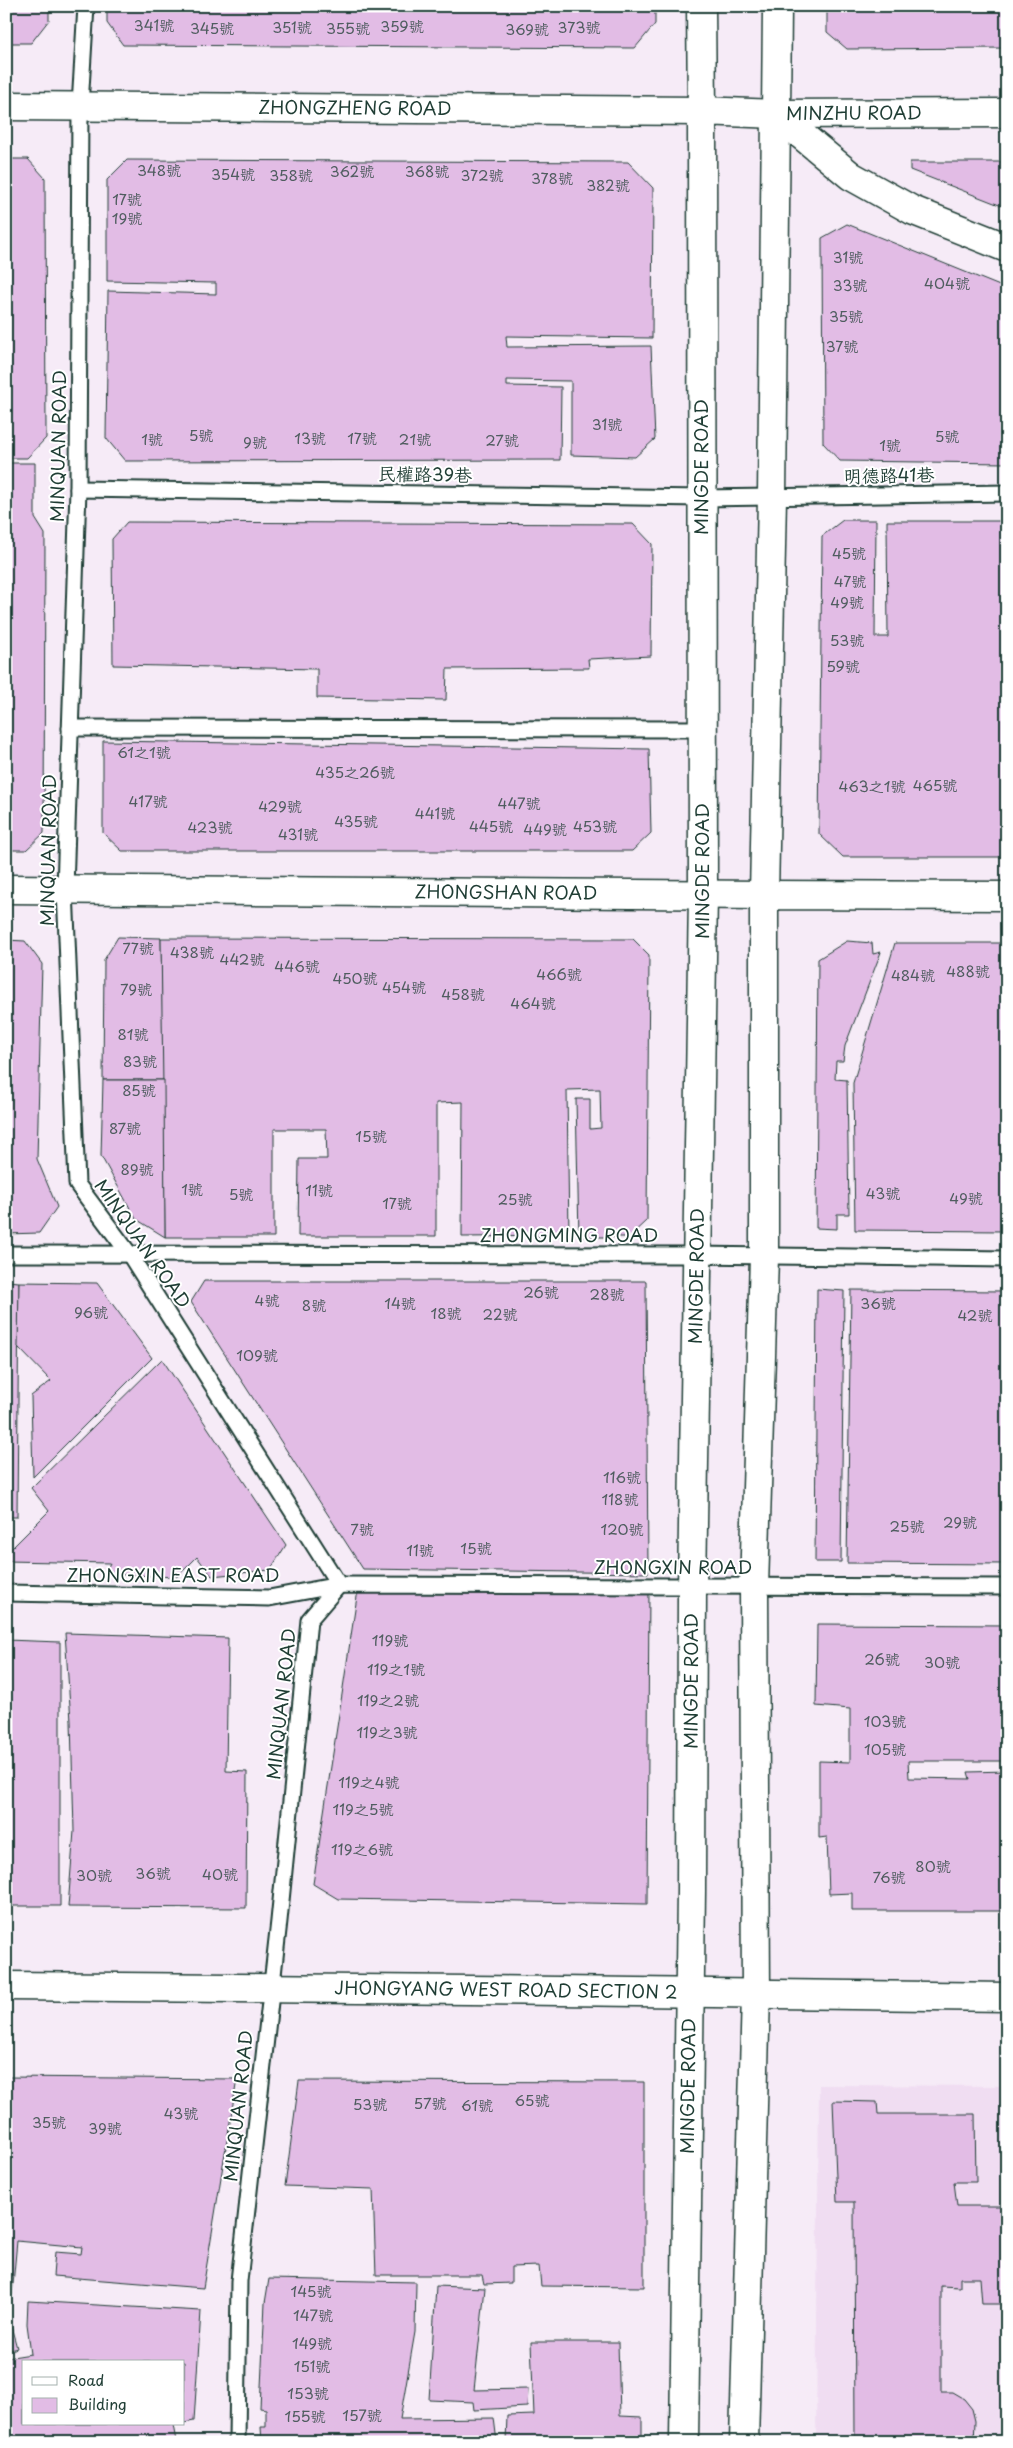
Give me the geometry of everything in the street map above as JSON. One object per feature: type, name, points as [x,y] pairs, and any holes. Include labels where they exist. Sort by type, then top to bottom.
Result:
[{"type":"street","name":"MINGDE ROAD","points":[[684,2442],[696,1255],[703,895],[702,6]]},
{"type":"street","points":[[744,2442],[756,1994],[754,1587],[764,1257],[764,895],[772,496],[777,6]]},
{"type":"street","name":"ZHONGZHENG ROAD","points":[[6,106],[702,111]]},
{"type":"street","name":"MINZHU ROAD","points":[[702,111],[776,114],[1007,113]]},
{"type":"street","points":[[776,114],[851,176],[912,210],[1007,248]]},
{"type":"street","name":"ZHONGSHAN ROAD","points":[[6,889],[1007,896]]},
{"type":"street","name":"JHONGYANG WEST ROAD SECTION 2","points":[[6,1986],[272,1987],[690,1995],[1007,1996]]},
{"type":"lane","name":"MINQUAN ROAD","points":[[86,6],[80,106],[78,489],[65,889],[77,1184],[130,1255],[339,1585],[309,1620],[272,1987],[239,2281],[237,2442]]},
{"type":"lane","name":"民權路39巷","points":[[78,489],[702,498],[772,496]]},
{"type":"lane","name":"明德路41巷","points":[[772,496],[1007,493]]},
{"type":"lane","points":[[70,728],[702,729]]},
{"type":"lane","name":"ZHONGMING ROAD","points":[[6,1254],[696,1255],[1007,1259]]},
{"type":"lane","name":"ZHONGXIN ROAD","points":[[339,1585],[1007,1588]]},
{"type":"lane","name":"ZHONGXIN EAST ROAD","points":[[6,1593],[269,1598],[339,1585]]},
{"type":"shaded area","points":[[819,2085],[1007,2086],[1007,2442],[816,2442]]},
{"type":"building","points":[[6,6],[49,6],[49,20],[31,43],[6,43]]},
{"type":"building","points":[[107,6],[655,6],[655,24],[635,48],[123,45],[107,23]]},
{"type":"building","points":[[827,6],[1007,6],[1007,48],[847,49],[827,32]]},
{"type":"building","points":[[6,159],[28,159],[45,178],[46,438],[27,458],[6,458]]},
{"type":"building","points":[[127,160],[628,162],[653,188],[652,338],[506,336],[507,347],[651,346],[655,439],[635,457],[571,455],[571,381],[507,380],[507,386],[561,387],[560,460],[125,461],[106,438],[108,291],[216,294],[216,283],[107,281],[107,180]]},
{"type":"building","points":[[910,162],[1007,162],[1007,208],[910,170]]},
{"type":"building","points":[[847,224],[1007,289],[1007,463],[840,461],[823,443],[822,238]]},
{"type":"building","points":[[6,463],[35,463],[35,518],[45,534],[44,833],[26,850],[6,850]]},
{"type":"building","points":[[843,520],[876,520],[875,637],[888,637],[887,521],[1007,521],[1007,857],[843,857],[819,834],[822,536]]},
{"type":"building","points":[[127,522],[633,524],[652,544],[651,656],[588,659],[589,668],[447,669],[446,700],[317,698],[317,669],[113,665],[112,539]]},
{"type":"building","points":[[103,741],[649,749],[651,833],[632,851],[122,851],[103,833]]},
{"type":"building","points":[[118,937],[161,938],[164,1080],[103,1080],[104,960]]},
{"type":"building","points":[[161,938],[633,939],[649,955],[647,1220],[629,1237],[579,1237],[576,1099],[590,1099],[590,1129],[601,1128],[600,1089],[567,1090],[569,1236],[462,1237],[463,1102],[436,1103],[436,1236],[298,1236],[299,1159],[327,1159],[326,1129],[274,1129],[274,1237],[165,1237]]},
{"type":"building","points":[[6,940],[25,941],[42,964],[37,1159],[57,1207],[39,1233],[6,1234]]},
{"type":"building","points":[[847,941],[872,943],[873,954],[881,952],[845,1046],[843,1061],[836,1061],[835,1079],[847,1080],[849,1214],[837,1214],[837,1229],[816,1228],[818,959]]},
{"type":"building","points":[[895,943],[1007,943],[1007,1231],[855,1230],[853,1083]]},
{"type":"building","points":[[103,1080],[164,1080],[165,1237],[136,1219],[101,1156]]},
{"type":"building","points":[[6,1281],[19,1282],[17,1517],[6,1517]]},
{"type":"building","points":[[204,1281],[646,1281],[648,1573],[363,1569],[191,1302]]},
{"type":"building","points":[[19,1282],[97,1283],[152,1358],[33,1477],[31,1396],[51,1381],[18,1347]]},
{"type":"building","points":[[817,1289],[844,1291],[841,1562],[815,1562]]},
{"type":"building","points":[[851,1290],[1007,1291],[1007,1564],[847,1563]]},
{"type":"building","points":[[162,1359],[286,1545],[270,1570],[212,1576],[197,1557],[177,1577],[104,1574],[110,1563],[6,1561],[6,1554],[49,1511],[31,1488]]},
{"type":"building","points":[[649,1588],[647,1904],[338,1899],[313,1884],[358,1590]]},
{"type":"building","points":[[817,1624],[1007,1625],[1007,1761],[908,1761],[909,1778],[970,1779],[968,1772],[1007,1771],[1007,1911],[852,1911],[852,1893],[829,1894],[827,1837],[819,1838],[819,1761],[850,1762],[850,1709],[816,1706]]},
{"type":"building","points":[[65,1633],[228,1638],[226,1771],[247,1772],[246,1908],[68,1907],[74,1831],[71,1721]]},
{"type":"building","points":[[6,1640],[60,1642],[60,1906],[6,1906]]},
{"type":"building","points":[[6,2077],[237,2079],[203,2288],[53,2276],[55,2252],[81,2254],[82,2247],[17,2241],[12,2295],[6,2295]]},
{"type":"building","points":[[299,2081],[644,2082],[644,2287],[541,2286],[539,2266],[511,2267],[511,2283],[484,2284],[482,2275],[376,2275],[373,2189],[285,2186]]},
{"type":"building","points":[[833,2101],[877,2102],[878,2114],[975,2114],[976,2182],[954,2182],[957,2206],[1007,2206],[1007,2304],[982,2304],[980,2278],[960,2278],[960,2287],[941,2286],[941,2392],[952,2392],[964,2399],[972,2409],[975,2421],[974,2442],[855,2442],[854,2202],[837,2202]]},
{"type":"building","points":[[269,2279],[416,2282],[415,2332],[400,2419],[494,2418],[497,2442],[262,2442],[261,2427],[266,2427],[266,2409],[260,2408],[265,2303]]},
{"type":"building","points":[[436,2286],[485,2288],[474,2390],[528,2389],[527,2407],[474,2410],[473,2402],[429,2400]]},
{"type":"building","points":[[28,2301],[201,2311],[194,2421],[185,2423],[185,2360],[22,2360],[22,2426],[173,2426],[176,2441],[6,2442],[6,2358],[31,2354],[27,2324]]},
{"type":"building","points":[[6,2308],[17,2348],[6,2352]]},
{"type":"building","points":[[531,2342],[618,2342],[620,2416],[642,2417],[642,2442],[506,2442],[507,2416],[534,2415]]}]
